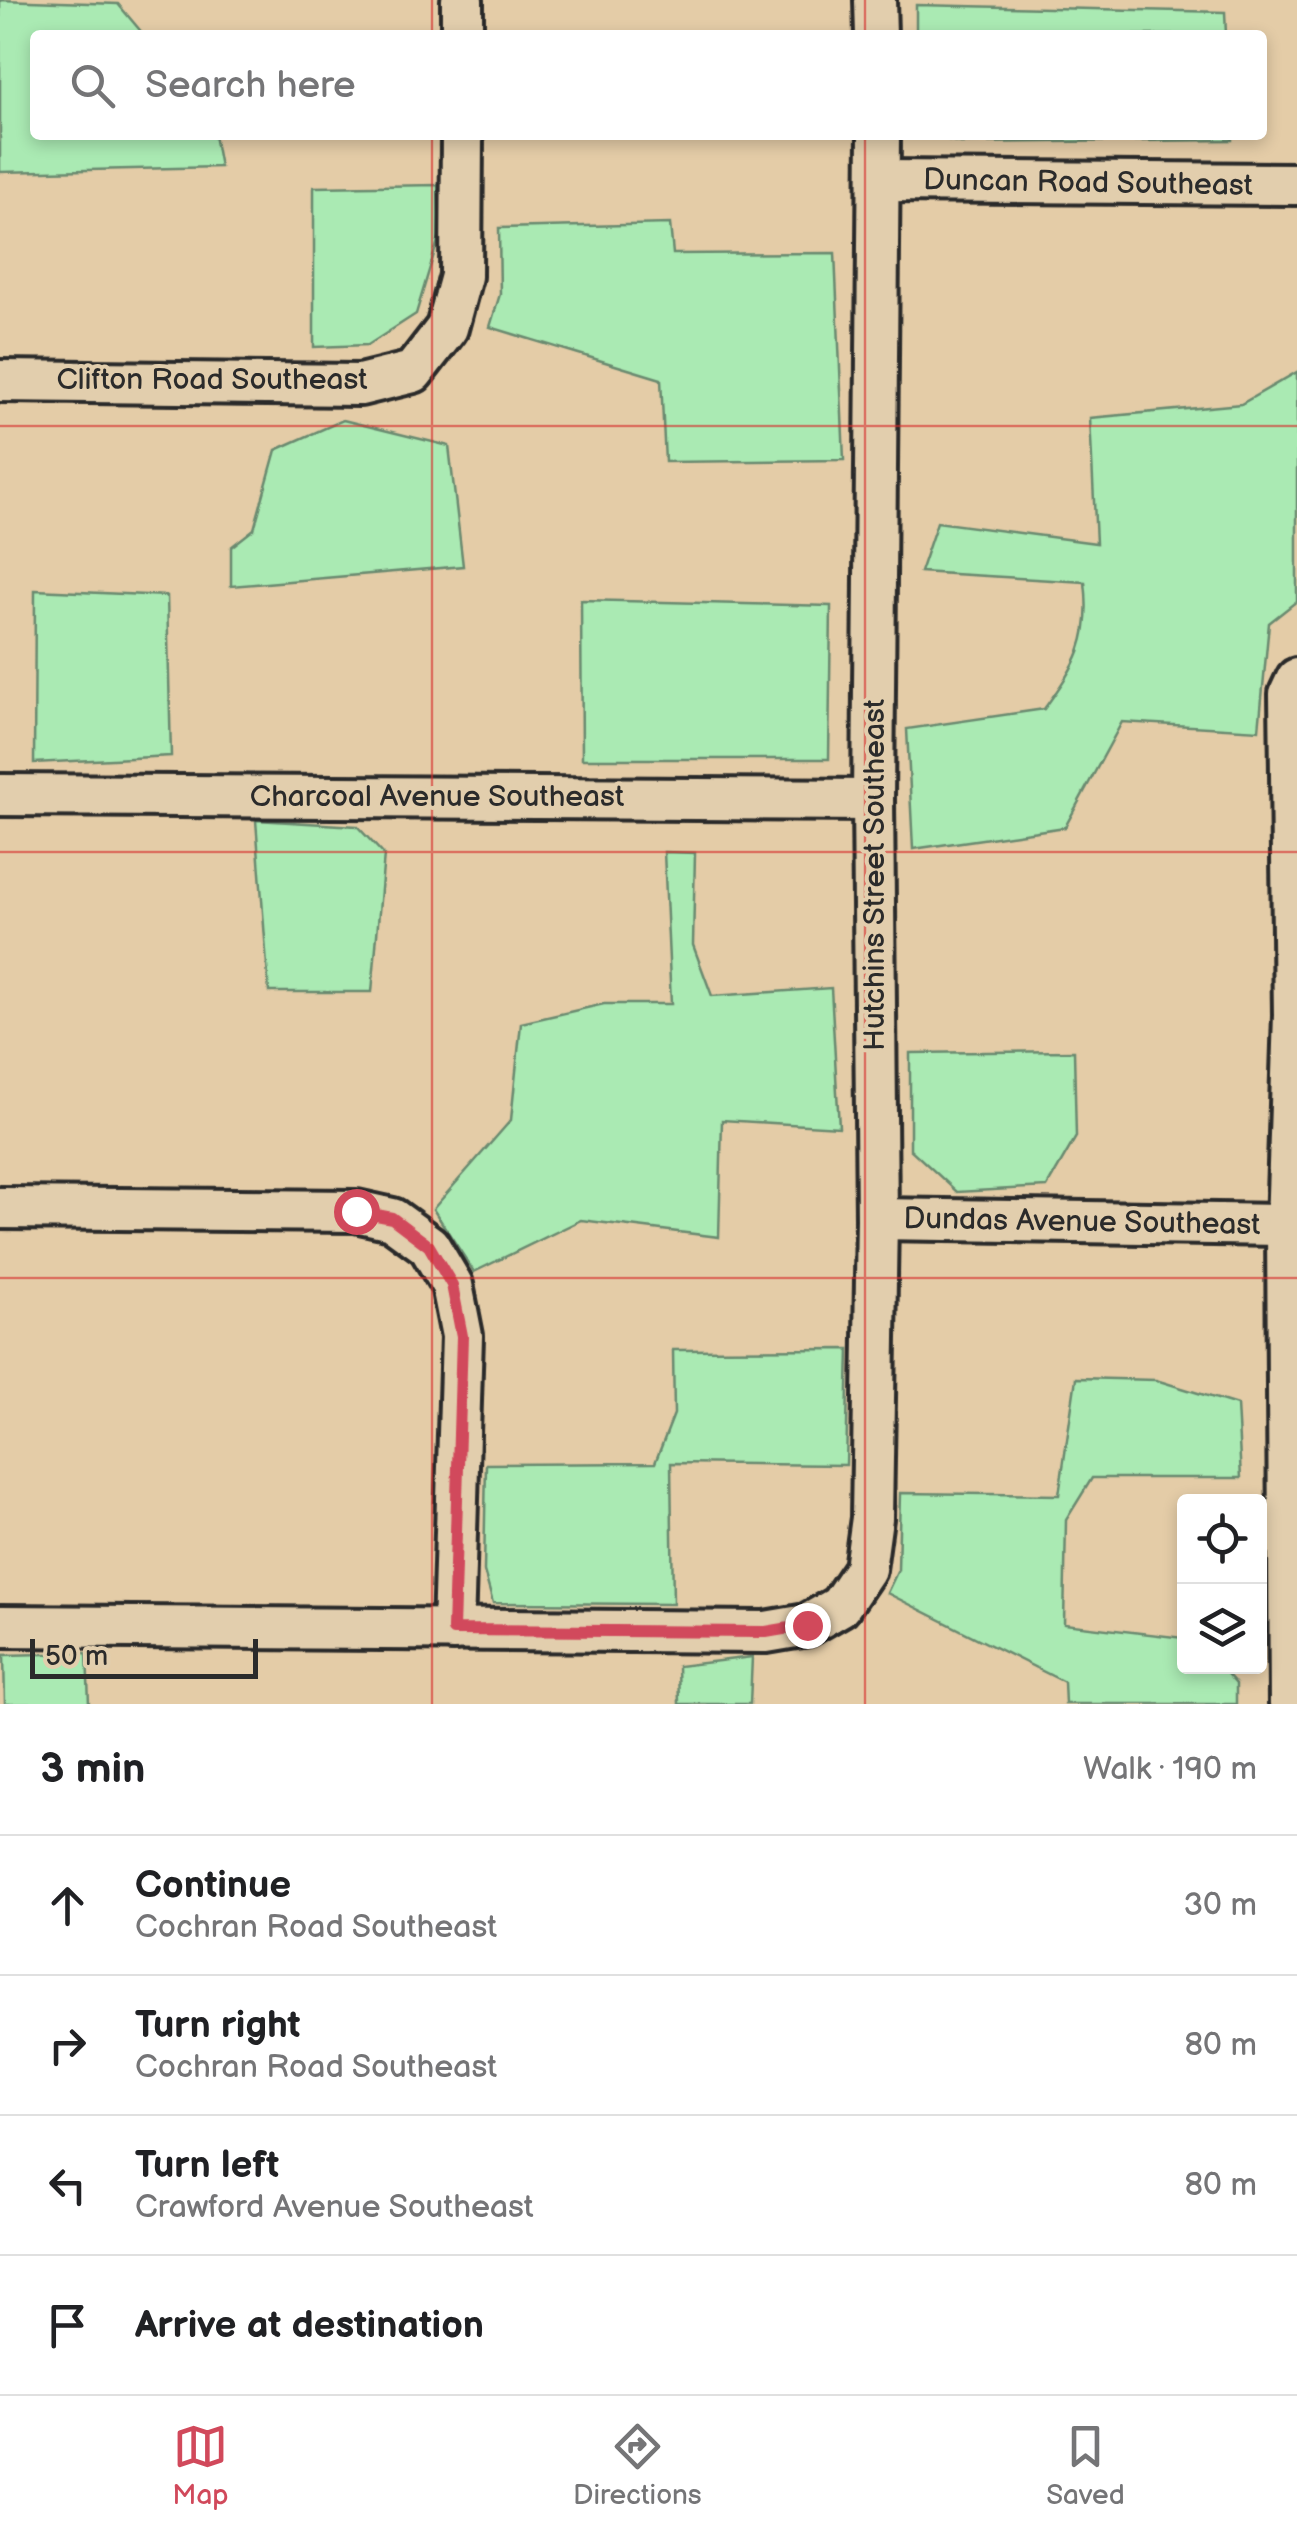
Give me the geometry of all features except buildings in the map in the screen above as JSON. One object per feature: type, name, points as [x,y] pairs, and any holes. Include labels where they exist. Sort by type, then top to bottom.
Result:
[{"type":"street","points":[[462,0],[462,30]]},
{"type":"street","points":[[876,0],[876,30]]},
{"type":"street","name":"Clifton Road Southeast","points":[[0,381],[360,384],[412,372],[447,328],[461,276],[462,140]]},
{"type":"street","name":"Hutchins Street Southeast","points":[[453,1630],[766,1632],[807,1625],[840,1606],[865,1569],[872,1518],[876,1218],[873,800],[878,140]]},
{"type":"street","name":"Duncan Road Southeast","points":[[880,180],[1297,184]]},
{"type":"street","points":[[1290,1704],[1293,1429],[1287,1225],[1296,1015],[1290,694],[1297,679]]},
{"type":"street","name":"Charcoal Avenue Southeast","points":[[0,795],[873,800]]},
{"type":"street","points":[[0,1208],[356,1211],[392,1218],[429,1246],[452,1285],[462,1336],[453,1630],[0,1626]]},
{"type":"street","name":"Dundas Avenue Southeast","points":[[876,1218],[1287,1225]]},
{"type":"green space","points":[[0,0],[118,4],[140,30],[30,30],[30,140],[215,140],[220,167],[0,172]]},
{"type":"green space","points":[[916,5],[1225,12],[1226,30],[916,30]]},
{"type":"green space","points":[[948,140],[1232,140],[960,143]]},
{"type":"green space","points":[[438,185],[440,234],[416,314],[368,345],[314,347],[314,187]]},
{"type":"green space","points":[[670,224],[673,254],[835,253],[844,460],[665,462],[661,379],[490,327],[500,294],[499,228]]},
{"type":"green space","points":[[1297,372],[1297,601],[1269,623],[1259,730],[1122,722],[1065,827],[913,849],[907,729],[1044,709],[1080,650],[1086,620],[1085,582],[920,572],[937,522],[1096,543],[1090,418],[1241,404]]},
{"type":"green space","points":[[343,420],[449,446],[463,566],[231,586],[231,547],[254,529],[276,450]]},
{"type":"green space","points":[[35,590],[167,596],[171,756],[34,763]]},
{"type":"green space","points":[[581,600],[831,606],[829,759],[582,759]]},
{"type":"green space","points":[[256,820],[357,826],[384,855],[372,992],[269,992]]},
{"type":"green space","points":[[664,852],[695,853],[693,945],[712,996],[831,988],[839,1127],[722,1120],[719,1237],[581,1220],[474,1272],[433,1209],[511,1120],[521,1023],[604,1004],[671,1004]]},
{"type":"green space","points":[[1074,1051],[1076,1137],[1047,1187],[957,1192],[910,1149],[910,1053]]},
{"type":"green space","points":[[849,1349],[846,1465],[671,1463],[673,1604],[493,1603],[484,1571],[486,1464],[655,1463],[674,1414],[673,1350]]},
{"type":"green space","points":[[1076,1378],[1156,1380],[1237,1405],[1241,1478],[1092,1478],[1066,1520],[1064,1624],[1177,1637],[1177,1674],[1227,1674],[1236,1684],[1236,1704],[1065,1704],[1064,1682],[887,1593],[898,1570],[900,1493],[1059,1495]]},
{"type":"green space","points":[[87,1653],[89,1704],[5,1704],[4,1655]]},
{"type":"green space","points":[[752,1657],[750,1704],[679,1704],[678,1666]]},
{"type":"route","points":[[356,1211],[392,1218],[429,1246],[452,1285],[462,1336],[453,1630],[766,1632],[807,1625]]}]
